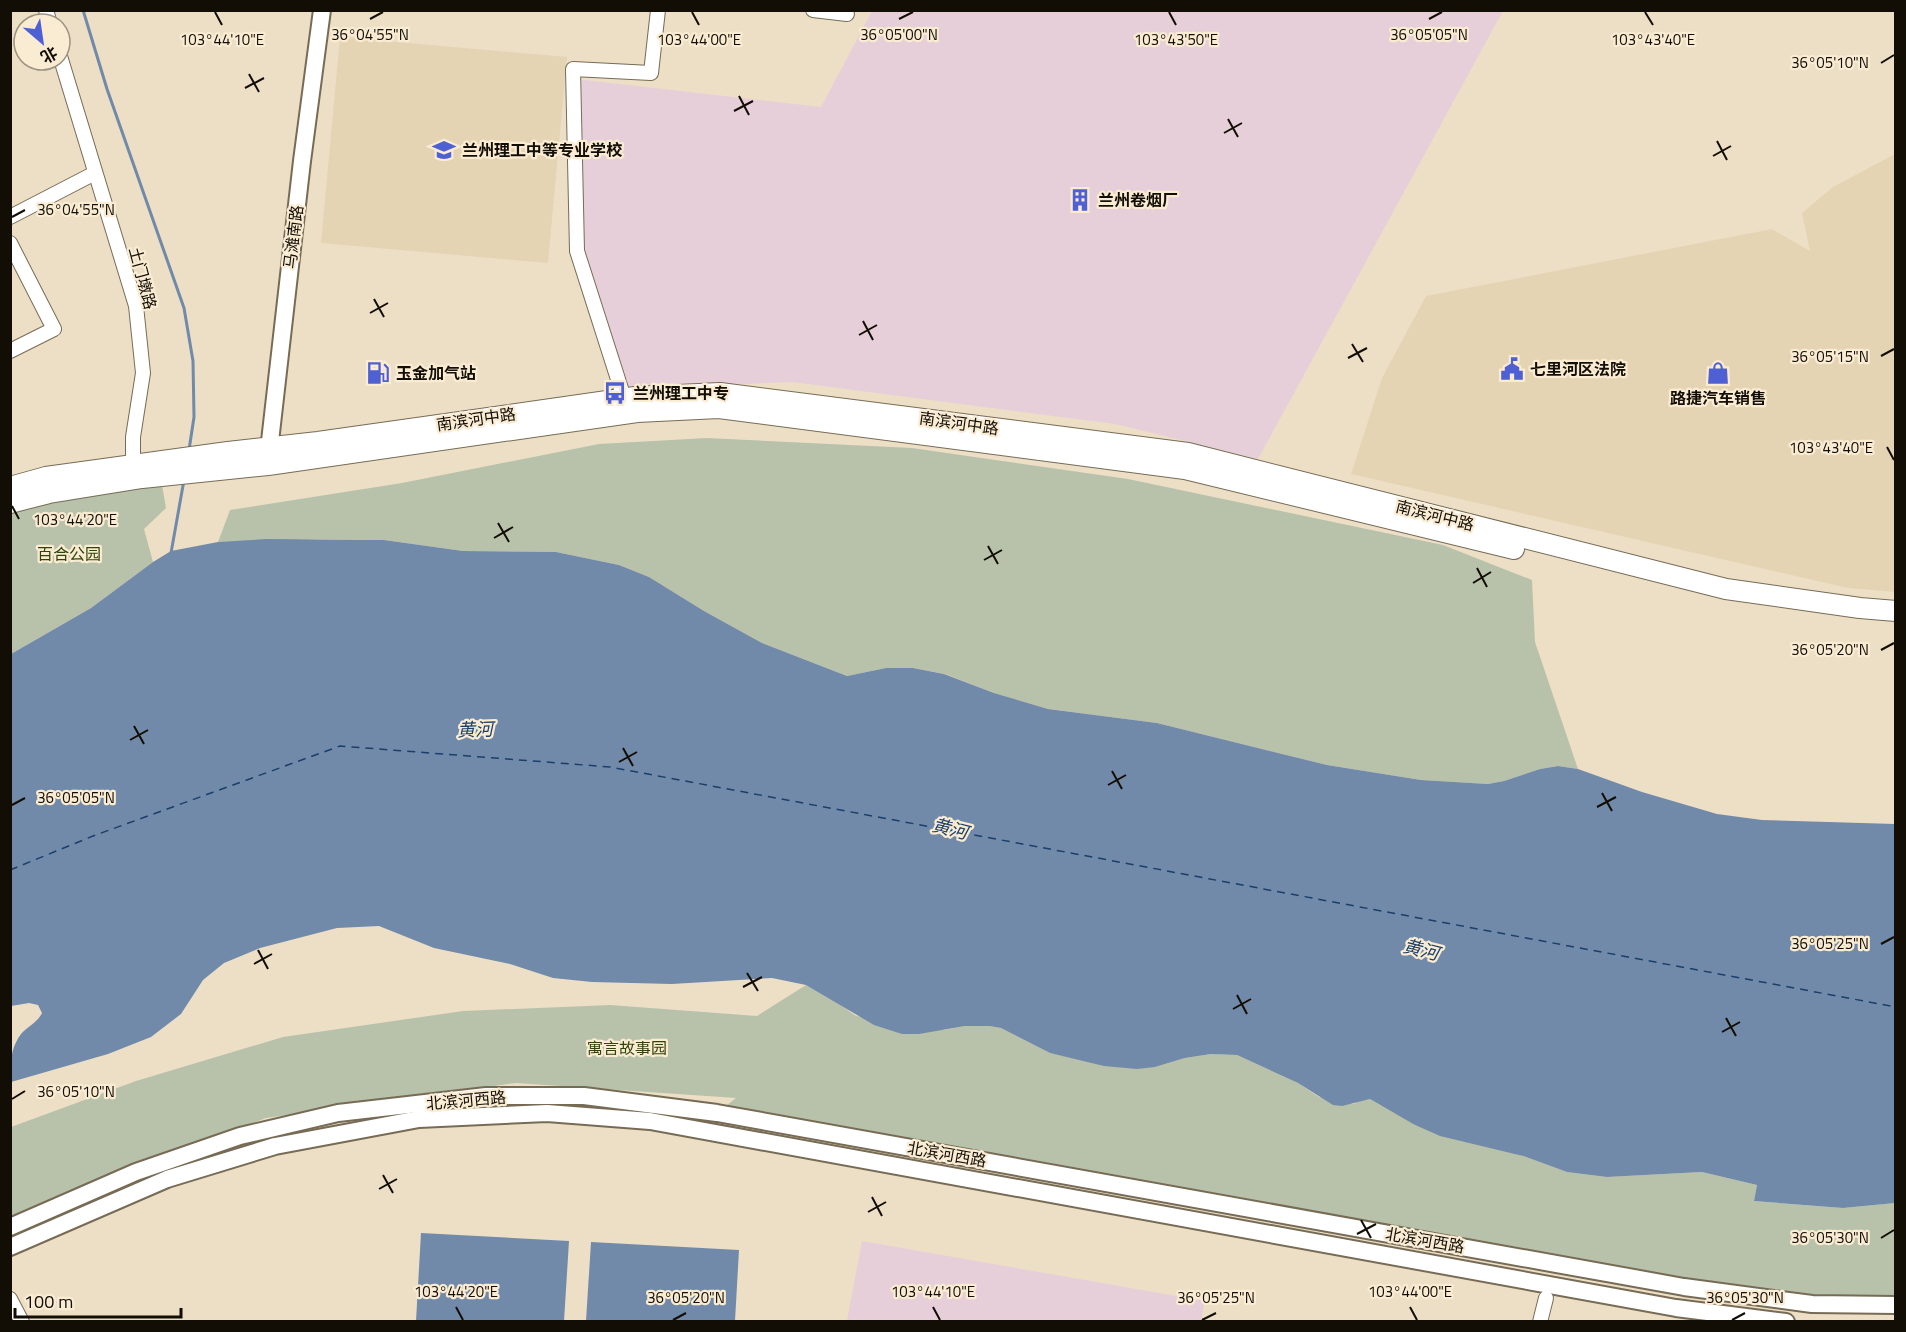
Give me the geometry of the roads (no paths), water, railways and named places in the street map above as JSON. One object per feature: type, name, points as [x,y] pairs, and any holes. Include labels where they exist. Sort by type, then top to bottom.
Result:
[{"type":"highway","name":"南滨河中路","points":[[269,456],[318,442],[624,398],[720,393],[1188,453],[1726,589],[1860,609],[1896,611]]},
{"type":"highway","name":"南滨河中路","points":[[10,487],[46,477],[165,469],[637,412],[719,408],[1185,469],[1720,599],[1861,621],[1896,623]]},
{"type":"highway","name":"南滨河中路","points":[[10,503],[133,472]]},
{"type":"main road","name":"马滩南路","points":[[269,456],[302,161],[322,10]]},
{"type":"main road","name":"北滨河西路","points":[[10,1227],[136,1172],[240,1136],[338,1113],[474,1097],[584,1096],[717,1113],[1684,1287],[1812,1304],[1896,1305]]},
{"type":"main road","name":"北滨河西路","points":[[10,1247],[167,1179],[275,1146],[419,1119],[547,1113],[650,1121],[1676,1308],[1786,1322]]},
{"type":"street","points":[[624,398],[577,251],[573,69],[651,73],[658,10]]},
{"type":"street","points":[[813,10],[847,14]]},
{"type":"street","name":"土门墩路","points":[[65,72],[136,306],[143,373],[133,437],[133,472]]},
{"type":"street","points":[[10,217],[96,173]]},
{"type":"street","points":[[10,243],[54,329],[10,351]]},
{"type":"street","points":[[1540,1322],[1546,1298]]},
{"type":"street","points":[[10,1299],[22,1322]]},
{"type":"water","name":"黄河","points":[[267,539],[384,540],[463,551],[556,552],[619,565],[649,577],[762,643],[847,676],[886,668],[913,668],[944,674],[994,693],[1048,709],[1157,723],[1327,765],[1421,780],[1488,784],[1558,766],[1578,769],[1642,792],[1717,814],[1762,820],[1895,824],[1895,1203],[1843,1208],[1754,1201],[1757,1185],[1702,1172],[1607,1177],[1567,1172],[1523,1156],[1440,1136],[1413,1124],[1370,1099],[1342,1106],[1333,1105],[1298,1083],[1237,1055],[1211,1054],[1137,1069],[1104,1066],[1050,1053],[1001,1028],[989,1026],[965,1026],[919,1034],[902,1034],[874,1025],[806,985],[772,978],[672,984],[592,982],[553,978],[510,964],[434,948],[379,926],[337,928],[260,948],[224,963],[203,980],[181,1014],[151,1037],[108,1054],[11,1082],[11,1063],[15,1045],[21,1034],[42,1013],[38,1005],[29,1003],[11,1006],[11,654],[91,608],[171,551],[218,542]]},
{"type":"water","points":[[421,1233],[569,1241],[564,1321],[416,1321]]},
{"type":"water","points":[[591,1242],[739,1250],[735,1321],[586,1321]]},
{"type":"waterway","points":[[83,10],[107,89],[184,308],[193,361],[194,417],[189,450]]},
{"type":"waterway","points":[[171,553],[184,480]]},
{"type":"place","name":"兰州理工中等专业学校","points":[[444,150]]},
{"type":"place","name":"兰州卷烟厂","points":[[1080,200]]},
{"type":"place","name":"七里河区法院","points":[[1512,369]]},
{"type":"place","name":"玉金加气站","points":[[378,373]]},
{"type":"place","name":"路捷汽车销售","points":[[1718,373]]},
{"type":"place","name":"兰州理工中专","points":[[615,393]]},
{"type":"park label","name":"百合公园","points":[[69,554]]},
{"type":"park label","name":"寓言故事园","points":[[627,1048]]}]
